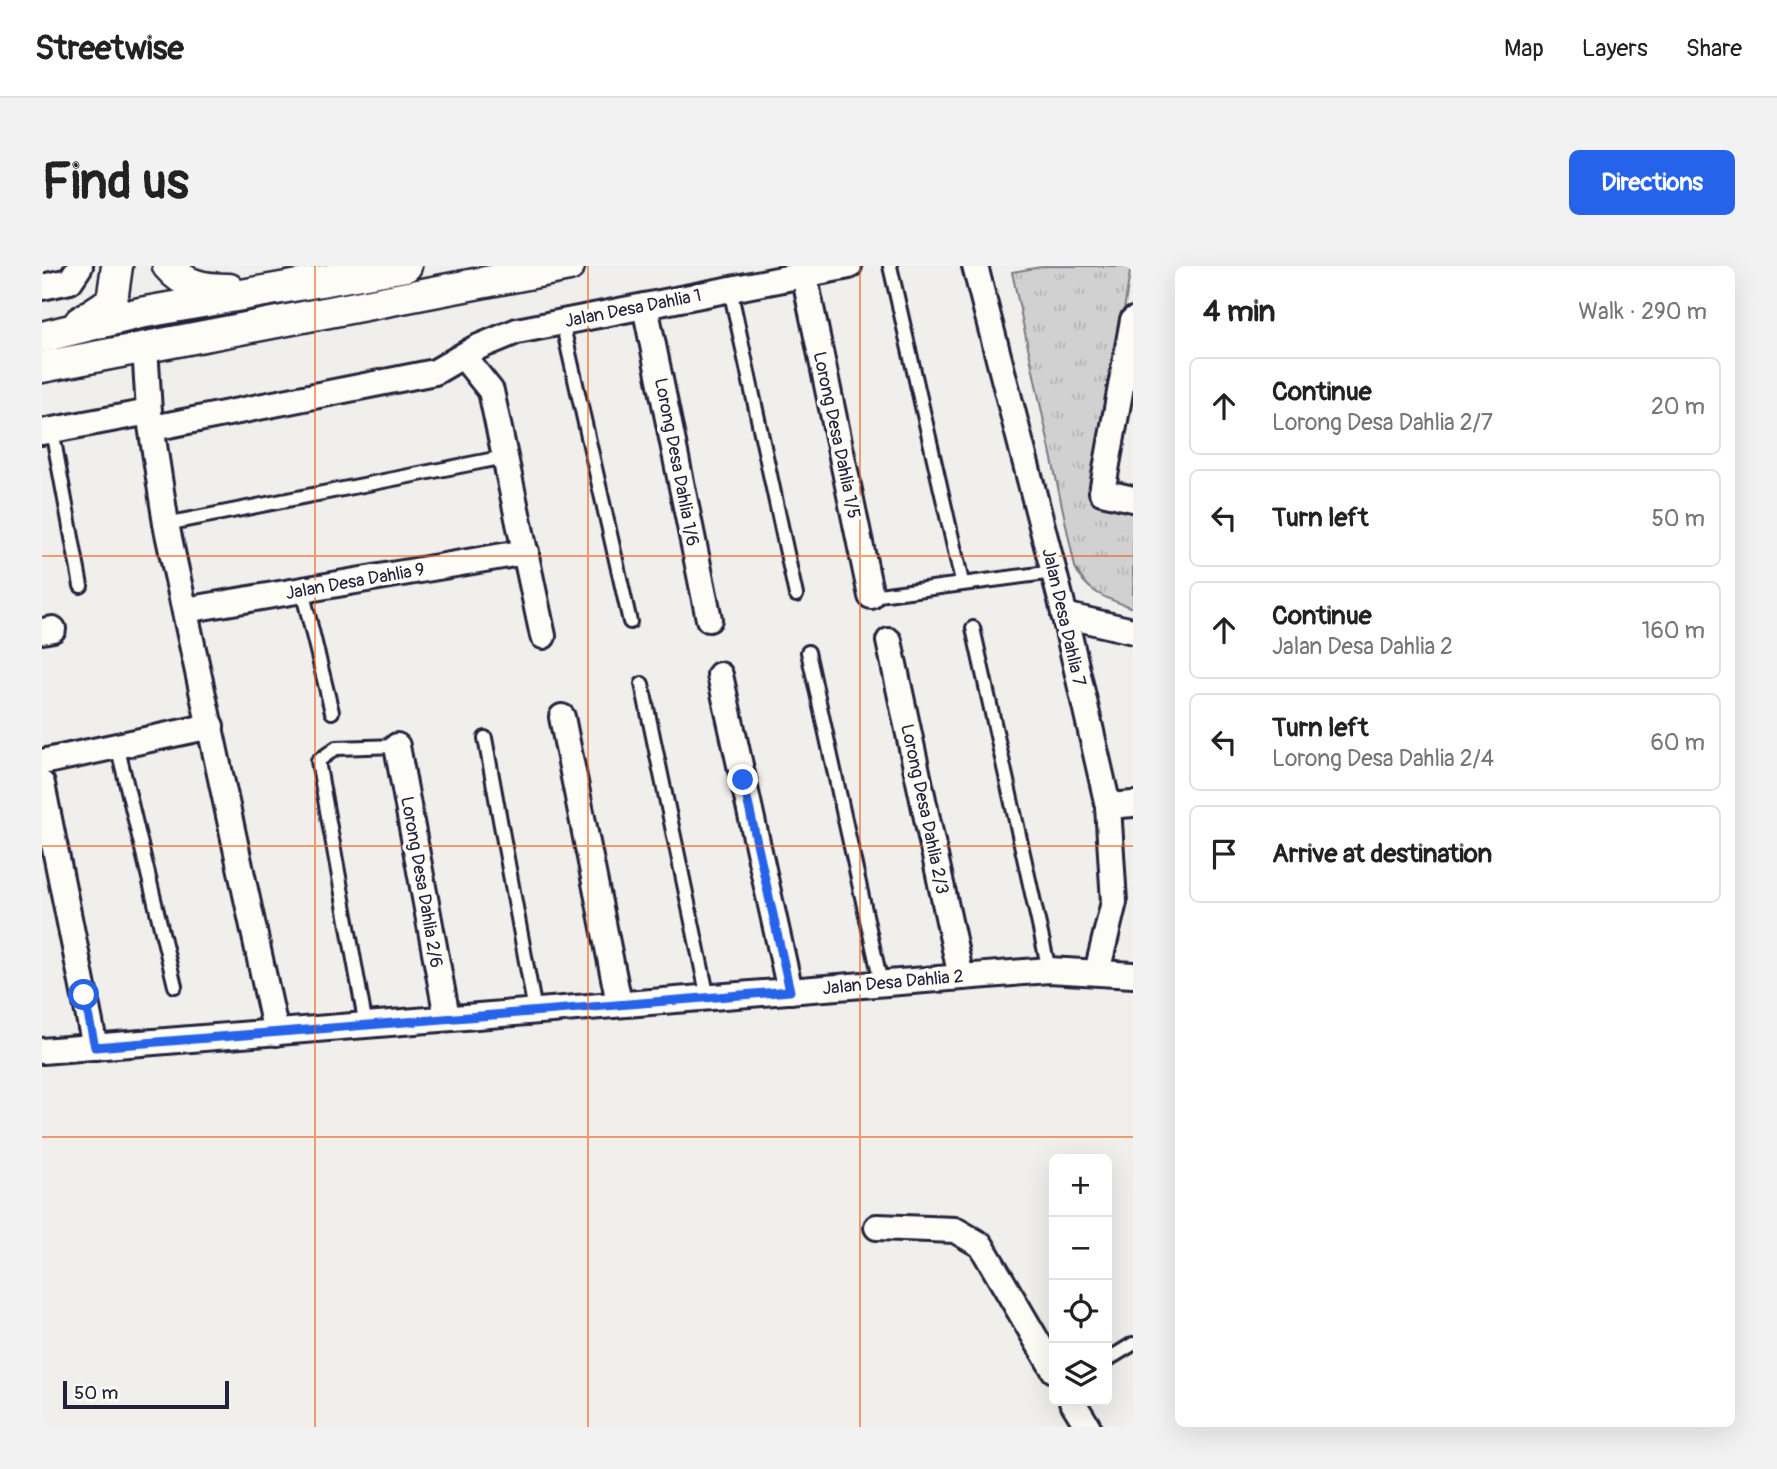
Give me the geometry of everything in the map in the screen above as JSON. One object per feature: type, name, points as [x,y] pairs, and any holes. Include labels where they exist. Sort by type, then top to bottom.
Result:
[{"type":"street","points":[[42,288],[70,281],[80,266]]},
{"type":"street","points":[[52,335],[112,301],[117,266]]},
{"type":"street","points":[[131,266],[145,346],[151,420],[166,524],[276,1033]]},
{"type":"street","points":[[168,266],[177,278],[203,289],[286,288]]},
{"type":"street","points":[[52,335],[140,313],[406,266]]},
{"type":"street","points":[[42,368],[569,266]]},
{"type":"street","name":"Jalan Desa Dahlia 1","points":[[151,420],[435,372],[517,331],[849,266]]},
{"type":"street","name":"Jalan Desa Dahlia 7","points":[[975,266],[1054,572],[1108,806],[1114,902],[1097,972]]},
{"type":"street","name":"Lorong Desa Dahlia 1/5","points":[[804,274],[871,596]]},
{"type":"street","name":"Lorong Desa Dahlia 1/6","points":[[645,306],[709,619]]},
{"type":"street","points":[[1133,320],[1102,492],[1133,499]]},
{"type":"street","points":[[463,356],[491,391],[543,636]]},
{"type":"street","points":[[47,431],[151,420]]},
{"type":"street","name":"Jalan Desa Dahlia 9","points":[[185,610],[526,552]]},
{"type":"street","points":[[1064,615],[1133,632]]},
{"type":"street","name":"Lorong Desa Dahlia 2/3","points":[[889,641],[961,977]]},
{"type":"street","points":[[720,675],[790,991]]},
{"type":"street","points":[[562,717],[619,1003]]},
{"type":"street","points":[[42,762],[211,726]]},
{"type":"street","name":"Lorong Desa Dahlia 2/6","points":[[397,746],[447,1017]]},
{"type":"street","points":[[42,784],[95,1047]]},
{"type":"street","points":[[1108,806],[1133,804]]},
{"type":"street","name":"Jalan Desa Dahlia 2","points":[[42,1051],[1049,970],[1133,975]]},
{"type":"street","points":[[877,1227],[955,1230],[981,1245],[1049,1361]]},
{"type":"street","points":[[1075,1406],[1088,1427]]},
{"type":"lane","points":[[890,266],[962,582]]},
{"type":"lane","points":[[730,289],[796,595]]},
{"type":"lane","points":[[562,322],[630,622]]},
{"type":"lane","points":[[47,431],[81,586]]},
{"type":"lane","points":[[166,524],[505,457]]},
{"type":"lane","points":[[871,596],[1054,572]]},
{"type":"lane","points":[[302,590],[332,712]]},
{"type":"lane","points":[[973,628],[1049,970]]},
{"type":"lane","points":[[808,652],[881,983]]},
{"type":"lane","points":[[642,684],[708,998]]},
{"type":"lane","points":[[485,738],[535,1011]]},
{"type":"lane","points":[[117,745],[175,986]]},
{"type":"lane","points":[[366,1026],[318,761],[336,748],[397,746]]},
{"type":"lane","points":[[1112,1357],[1133,1344]]},
{"type":"green space","points":[[1047,266],[1131,266],[1094,500],[1133,509],[1133,608],[1092,589],[1075,567],[1012,272]]},
{"type":"route","points":[[84,995],[95,1047],[790,991],[743,780]]}]
